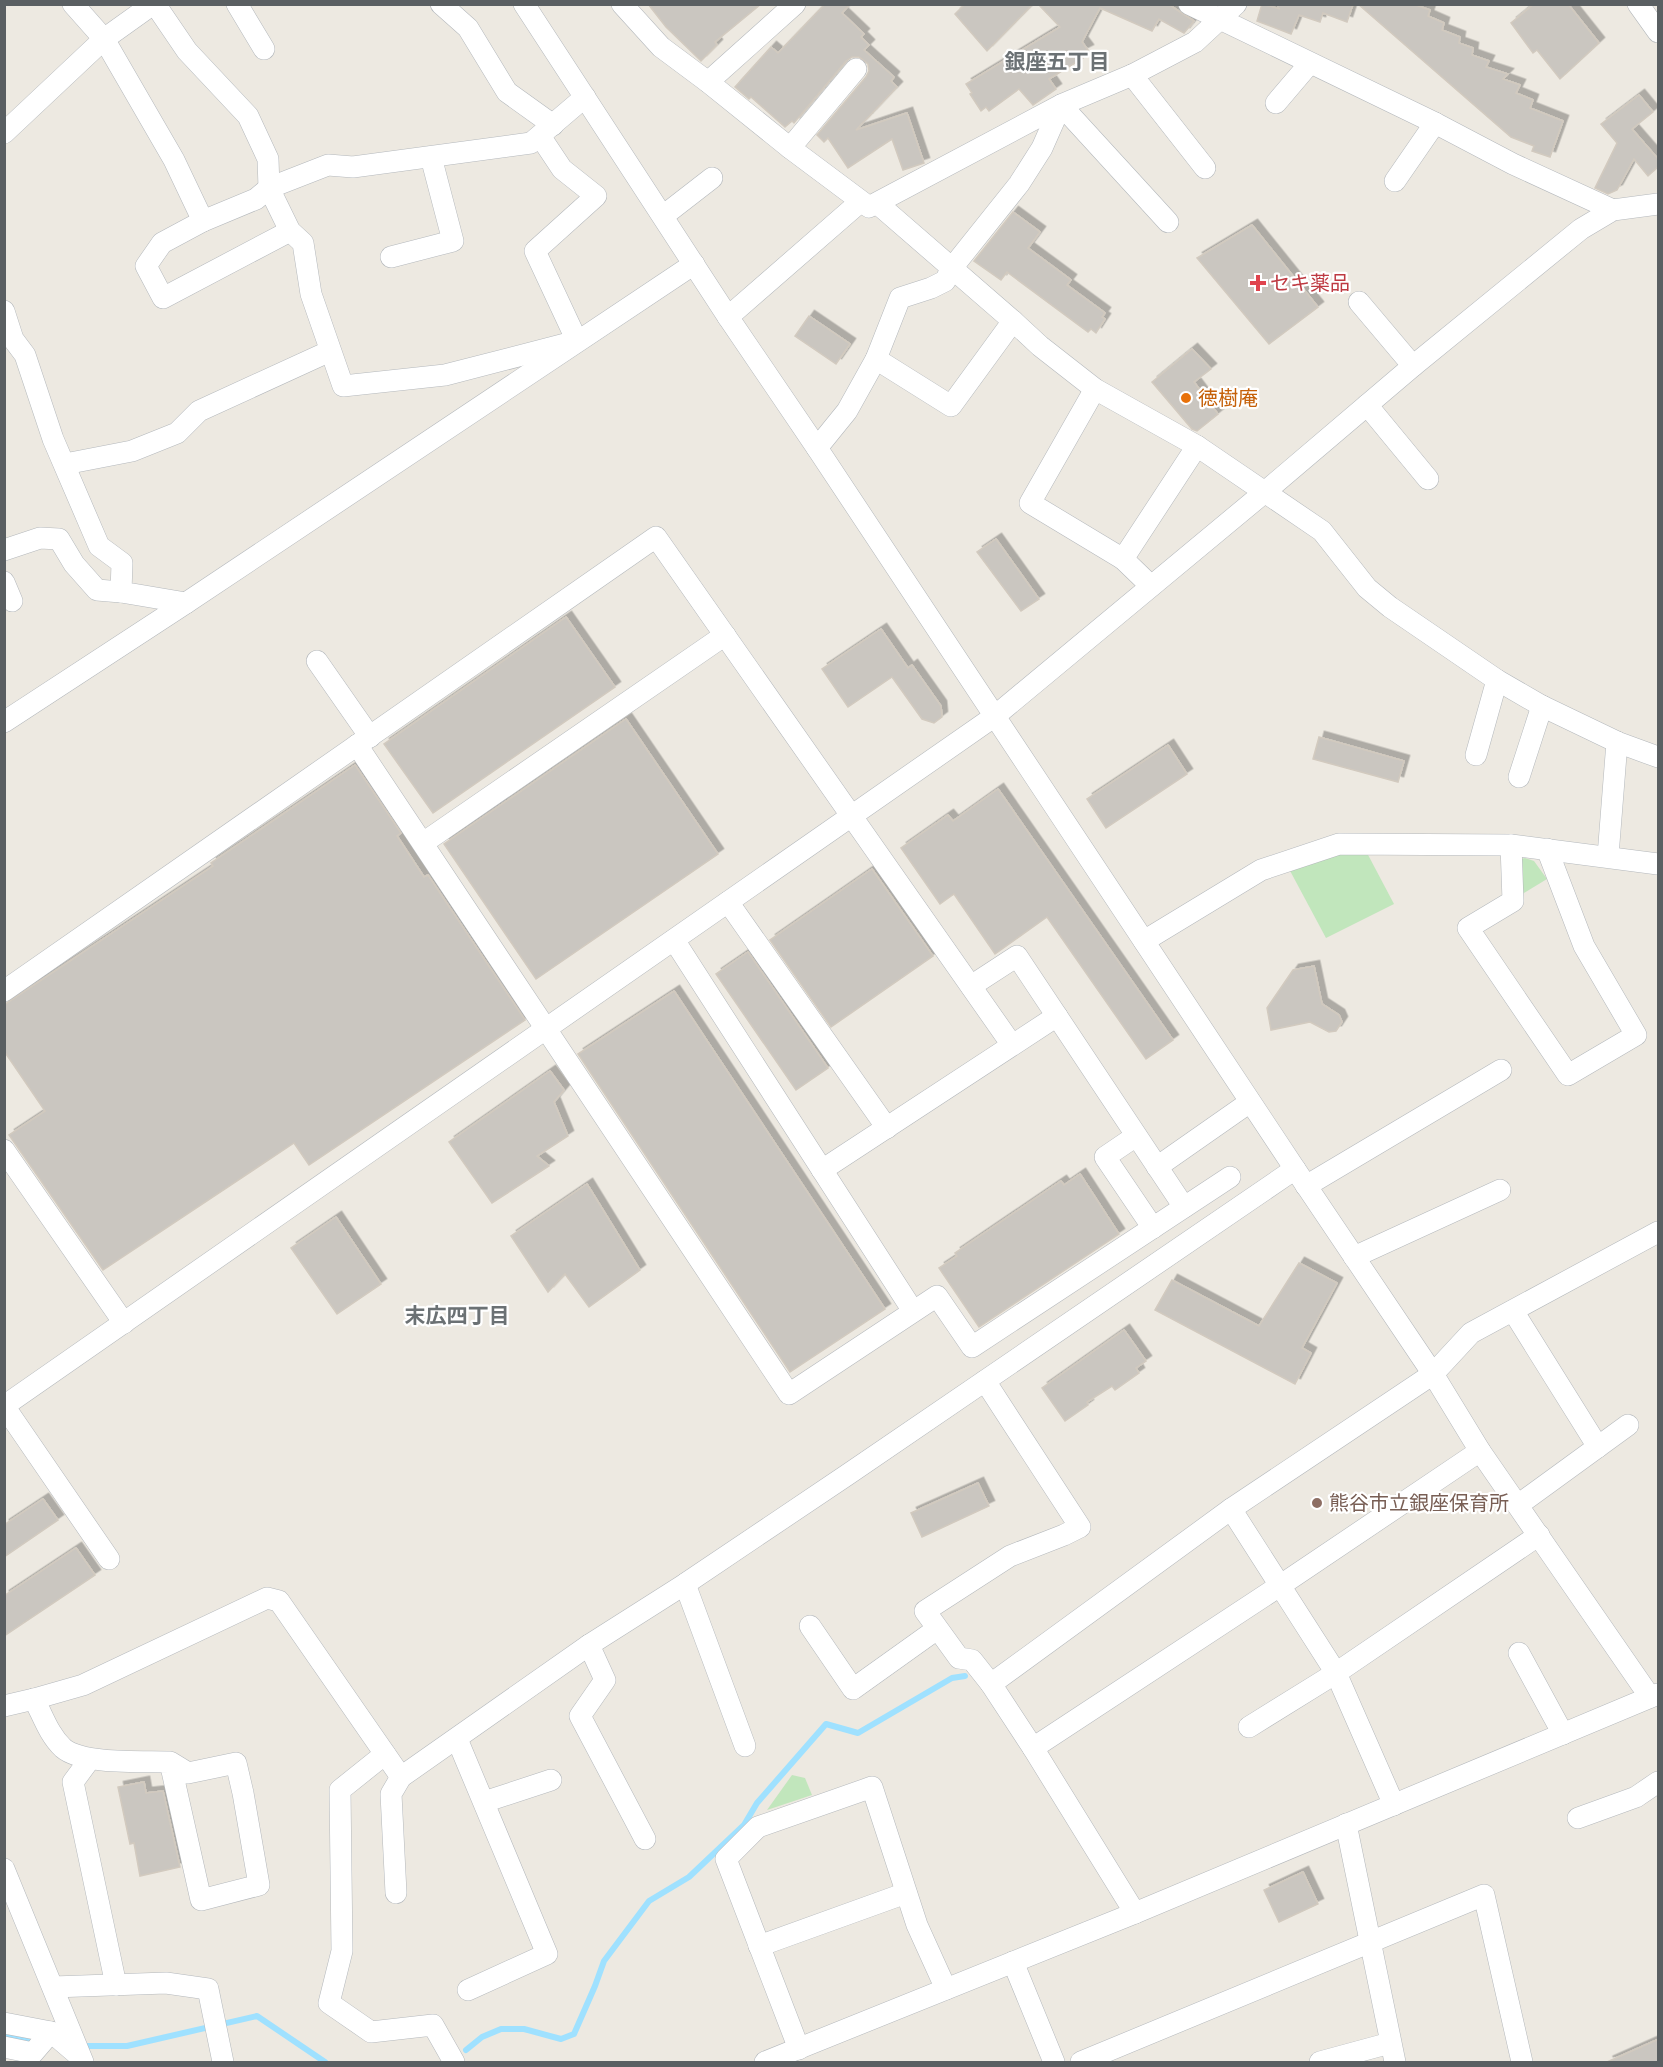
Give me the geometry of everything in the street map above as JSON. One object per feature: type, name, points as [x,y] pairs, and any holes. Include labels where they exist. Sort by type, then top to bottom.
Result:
[{"type":"street","points":[[73,4],[104,39],[174,160],[203,221]]},
{"type":"street","points":[[4,133],[104,39],[154,4],[187,51],[248,116],[268,159],[268,188],[290,231],[303,243],[311,294],[343,386],[445,375],[577,341]]},
{"type":"street","points":[[237,4],[264,49]]},
{"type":"street","points":[[441,4],[468,28],[507,92],[547,130],[562,169],[596,196],[535,251],[577,341]]},
{"type":"street","points":[[524,4],[728,317],[818,448],[1250,1102],[1433,1374],[1480,1450],[1654,1696],[1135,1913],[765,2062]]},
{"type":"street","points":[[708,82],[795,4]]},
{"type":"street","points":[[1189,4],[1436,123],[1513,164],[1613,210]]},
{"type":"street","points":[[728,317],[869,203],[1061,105],[1132,75],[1195,42],[1236,4]]},
{"type":"street","points":[[1638,4],[1659,32]]},
{"type":"street","points":[[622,5],[661,48],[708,82],[790,148],[869,203],[952,268],[1040,346],[1095,389],[1197,446],[1322,531],[1366,588],[1390,607],[1497,680],[1542,706],[1617,742],[1659,757]]},
{"type":"street","points":[[1276,103],[1310,63]]},
{"type":"street","points":[[790,148],[856,69]]},
{"type":"street","points":[[1132,75],[1205,168]]},
{"type":"street","points":[[290,231],[163,298],[146,266],[162,243],[203,221],[256,199],[268,188],[328,165],[353,167],[531,143],[585,97]]},
{"type":"street","points":[[1061,105],[1168,222]]},
{"type":"street","points":[[818,448],[847,411],[876,359],[900,298],[945,281],[952,268],[1019,184],[1042,148],[1061,105]]},
{"type":"street","points":[[1395,181],[1436,123]]},
{"type":"street","points":[[391,257],[453,241],[431,157]]},
{"type":"street","points":[[663,216],[712,178]]},
{"type":"street","points":[[110,1559],[4,1406],[995,716],[1413,366],[1581,229],[1613,210],[1659,204]]},
{"type":"street","points":[[4,722],[694,264]]},
{"type":"street","points":[[1359,302],[1413,366]]},
{"type":"street","points":[[4,311],[12,339],[25,355],[53,439],[99,546],[122,563],[121,592]]},
{"type":"street","points":[[876,359],[951,406],[1013,321]]},
{"type":"street","points":[[65,464],[132,451],[177,433],[199,411],[330,351]]},
{"type":"street","points":[[1095,389],[1030,502],[1123,559],[1151,586]]},
{"type":"street","points":[[1367,405],[1428,479]]},
{"type":"street","points":[[1123,559],[1197,446]]},
{"type":"street","points":[[4,991],[656,537],[1012,1045]]},
{"type":"street","points":[[4,550],[40,538],[59,539],[74,564],[97,590],[186,603]]},
{"type":"street","points":[[423,843],[725,635]]},
{"type":"street","points":[[317,661],[423,843],[789,1395],[937,1296],[972,1347],[1230,1177]]},
{"type":"street","points":[[1476,755],[1497,680]]},
{"type":"street","points":[[1519,777],[1542,706]]},
{"type":"street","points":[[1608,856],[1617,742]]},
{"type":"street","points":[[1144,941],[1261,870],[1339,844],[1510,845],[1659,864]]},
{"type":"street","points":[[1510,845],[1513,901],[1468,928],[1568,1075],[1636,1035],[1584,946],[1546,849]]},
{"type":"street","points":[[728,902],[887,1128]]},
{"type":"street","points":[[674,940],[913,1311]]},
{"type":"street","points":[[971,986],[1017,956],[1184,1207]]},
{"type":"street","points":[[822,1170],[1057,1016]]},
{"type":"street","points":[[396,1893],[391,1794],[401,1777],[589,1645],[685,1584],[985,1381],[1300,1177],[1501,1070]]},
{"type":"street","points":[[1157,1167],[1250,1102]]},
{"type":"street","points":[[1136,1136],[1105,1157],[1153,1228]]},
{"type":"street","points":[[4,1150],[124,1323]]},
{"type":"street","points":[[1354,1257],[1500,1190]]},
{"type":"street","points":[[991,1684],[1231,1509],[1433,1374],[1471,1333],[1659,1232]]},
{"type":"street","points":[[1513,1311],[1598,1447]]},
{"type":"street","points":[[985,1381],[1080,1527],[1010,1556],[925,1611],[959,1658],[972,1660],[991,1684],[1135,1913]]},
{"type":"street","points":[[1518,1505],[1628,1425]]},
{"type":"street","points":[[1033,1748],[1281,1585],[1480,1450]]},
{"type":"street","points":[[1231,1509],[1336,1673],[1394,1804]]},
{"type":"street","points":[[1249,1727],[1336,1673],[1539,1535]]},
{"type":"street","points":[[685,1584],[744,1746]]},
{"type":"street","points":[[4,1706],[34,1700],[83,1684],[267,1598],[279,1601],[401,1777]]},
{"type":"street","points":[[810,1626],[853,1689],[937,1629]]},
{"type":"street","points":[[589,1645],[605,1680],[580,1716],[645,1839]]},
{"type":"street","points":[[1520,1653],[1563,1734]]},
{"type":"street","points":[[34,1700],[53,1736],[65,1750],[90,1759],[170,1762],[188,1773],[236,1763],[259,1885],[201,1900],[170,1762]]},
{"type":"street","points":[[457,1739],[548,1954],[468,1990]]},
{"type":"street","points":[[385,1754],[340,1790],[342,1951],[329,2003],[371,2032],[433,2025],[454,2062]]},
{"type":"street","points":[[90,1759],[73,1782],[116,1985]]},
{"type":"street","points":[[484,1802],[551,1780]]},
{"type":"street","points":[[1578,1818],[1636,1797],[1659,1782]]},
{"type":"street","points":[[799,2049],[726,1859],[758,1827],[872,1787],[917,1925],[946,1989]]},
{"type":"street","points":[[1320,2062],[1392,2053],[1346,1824]]},
{"type":"street","points":[[4,1869],[82,2060]]},
{"type":"street","points":[[759,1946],[906,1893]]},
{"type":"street","points":[[1081,2062],[1484,1895],[1522,2062]]},
{"type":"street","points":[[1013,1962],[1054,2062]]},
{"type":"street","points":[[53,1987],[166,1983],[208,1989],[223,2062]]},
{"type":"street","points":[[4,2023],[51,2032],[82,2060]]},
{"type":"street","points":[[4,2047],[33,2053],[51,2032]]},
{"type":"green space","points":[[1343,850],[1366,851],[1394,904],[1326,938],[1288,867]]},
{"type":"green space","points":[[1525,858],[1534,861],[1547,879],[1519,896],[1517,860]]},
{"type":"green space","points":[[792,1775],[805,1778],[812,1795],[767,1810]]},
{"type":"building","points":[[648,4],[761,4],[715,42],[717,45],[701,61],[666,27]]},
{"type":"building","points":[[825,4],[850,4],[842,13],[864,34],[861,37],[869,45],[864,50],[894,77],[891,81],[897,87],[856,130],[907,113],[924,163],[903,170],[892,139],[848,168],[828,138],[824,142],[817,135],[866,77],[869,71],[868,64],[859,57],[852,57],[846,61],[794,123],[792,121],[785,127],[751,97],[749,99],[735,87],[771,47],[778,53]]},
{"type":"building","points":[[965,4],[1033,4],[987,51],[955,14]]},
{"type":"building","points":[[1038,4],[1168,4],[1194,21],[1184,33],[1159,19],[1152,31],[1100,8],[1082,42],[1088,50],[1080,54],[1083,58],[1049,79],[1056,89],[1033,105],[1019,89],[989,111],[986,107],[981,111],[966,84],[1060,27]]},
{"type":"building","points":[[1262,4],[1280,9],[1278,4],[1353,4],[1347,22],[1323,13],[1320,22],[1299,15],[1291,34],[1257,21]]},
{"type":"building","points":[[1358,4],[1413,4],[1430,10],[1428,16],[1444,23],[1442,30],[1460,37],[1459,43],[1473,48],[1472,55],[1489,61],[1486,67],[1508,74],[1503,79],[1520,85],[1516,93],[1533,100],[1530,108],[1563,121],[1550,157],[1532,151],[1534,146],[1511,137]]},
{"type":"building","points":[[1534,4],[1568,4],[1599,43],[1560,79],[1537,50],[1533,53],[1511,23]]},
{"type":"building","points":[[1639,95],[1653,112],[1632,129],[1659,160],[1659,166],[1648,176],[1634,159],[1617,190],[1608,194],[1595,188],[1617,143],[1601,124]]},
{"type":"building","points":[[1013,212],[1040,232],[1028,248],[1071,280],[1067,285],[1105,313],[1102,317],[1105,319],[1096,333],[1091,329],[1088,332],[1007,272],[1001,280],[974,261]]},
{"type":"building","name":"セキ薬品","points":[[1252,225],[1318,307],[1269,344],[1197,258]]},
{"type":"building","points":[[809,316],[850,344],[836,364],[795,336]]},
{"type":"building","name":"徳樹庵","points":[[1192,349],[1211,369],[1194,382],[1218,414],[1197,431],[1192,429],[1152,382]]},
{"type":"building","points":[[996,539],[1039,599],[1021,611],[977,552]]},
{"type":"building","points":[[566,617],[615,687],[433,813],[384,744]]},
{"type":"building","points":[[881,629],[908,668],[912,665],[941,706],[942,717],[934,723],[922,719],[892,677],[848,707],[822,669]]},
{"type":"building","points":[[626,719],[718,854],[536,979],[444,844]]},
{"type":"building","points":[[1319,737],[1404,761],[1398,782],[1313,759]]},
{"type":"building","points":[[1168,745],[1187,774],[1106,828],[1087,799]]},
{"type":"building","points":[[355,765],[401,833],[397,836],[424,877],[428,875],[525,1020],[309,1165],[294,1143],[103,1270],[9,1135],[45,1111],[4,1051],[4,1005],[213,866],[211,863]]},
{"type":"building","points":[[998,789],[1173,1040],[1146,1059],[1047,917],[995,954],[954,894],[940,904],[901,848],[948,815],[953,821]]},
{"type":"building","points":[[872,869],[933,956],[831,1027],[770,940]]},
{"type":"building","points":[[748,952],[828,1068],[796,1090],[716,974]]},
{"type":"building","points":[[1314,966],[1322,1004],[1339,1015],[1342,1022],[1336,1031],[1329,1032],[1310,1022],[1271,1030],[1267,1008],[1293,970]]},
{"type":"building","points":[[674,991],[885,1309],[790,1372],[578,1054]]},
{"type":"building","points":[[550,1071],[564,1090],[554,1102],[568,1136],[537,1156],[549,1166],[492,1203],[449,1142]]},
{"type":"building","points":[[1080,1174],[1119,1234],[979,1327],[939,1268],[957,1256],[955,1253],[1061,1181],[1064,1185]]},
{"type":"building","points":[[587,1184],[640,1270],[589,1307],[565,1274],[548,1292],[511,1236]]},
{"type":"building","points":[[336,1217],[381,1284],[337,1314],[291,1248]]},
{"type":"building","points":[[1299,1263],[1337,1283],[1302,1348],[1311,1353],[1295,1384],[1155,1310],[1172,1280],[1259,1326]]},
{"type":"building","points":[[1124,1330],[1146,1361],[1136,1368],[1139,1373],[1115,1390],[1112,1386],[1087,1402],[1088,1405],[1065,1421],[1042,1388]]},
{"type":"building","points":[[978,1483],[989,1506],[922,1537],[911,1513]]},
{"type":"building","points":[[43,1499],[58,1520],[4,1557],[4,1525]]},
{"type":"building","points":[[76,1548],[95,1575],[4,1636],[4,1596]]},
{"type":"building","points":[[144,1782],[146,1793],[163,1791],[180,1867],[140,1876],[134,1843],[130,1844],[118,1787]]},
{"type":"building","points":[[1303,1872],[1318,1904],[1279,1922],[1264,1890]]},
{"type":"building","points":[[1659,2039],[1659,2062],[1607,2062]]},
{"type":"waterway","points":[[466,2050],[482,2037],[501,2029],[524,2029],[561,2039],[574,2034],[604,1961],[649,1901],[689,1877],[744,1825],[757,1803],[826,1724],[858,1733],[952,1678],[965,1676]]},
{"type":"waterway","points":[[85,2046],[127,2046],[257,2016],[325,2062]]},
{"type":"waterway","points":[[4,2036],[29,2040]]},
{"type":"place","name":"セキ薬品","points":[[1258,283]]},
{"type":"place","name":"徳樹庵","points":[[1186,398]]},
{"type":"place","name":"熊谷市立銀座保育所","points":[[1317,1503]]},
{"type":"district","name":"銀座五丁目","points":[[1057,62]]},
{"type":"district","name":"末広四丁目","points":[[457,1316]]}]
